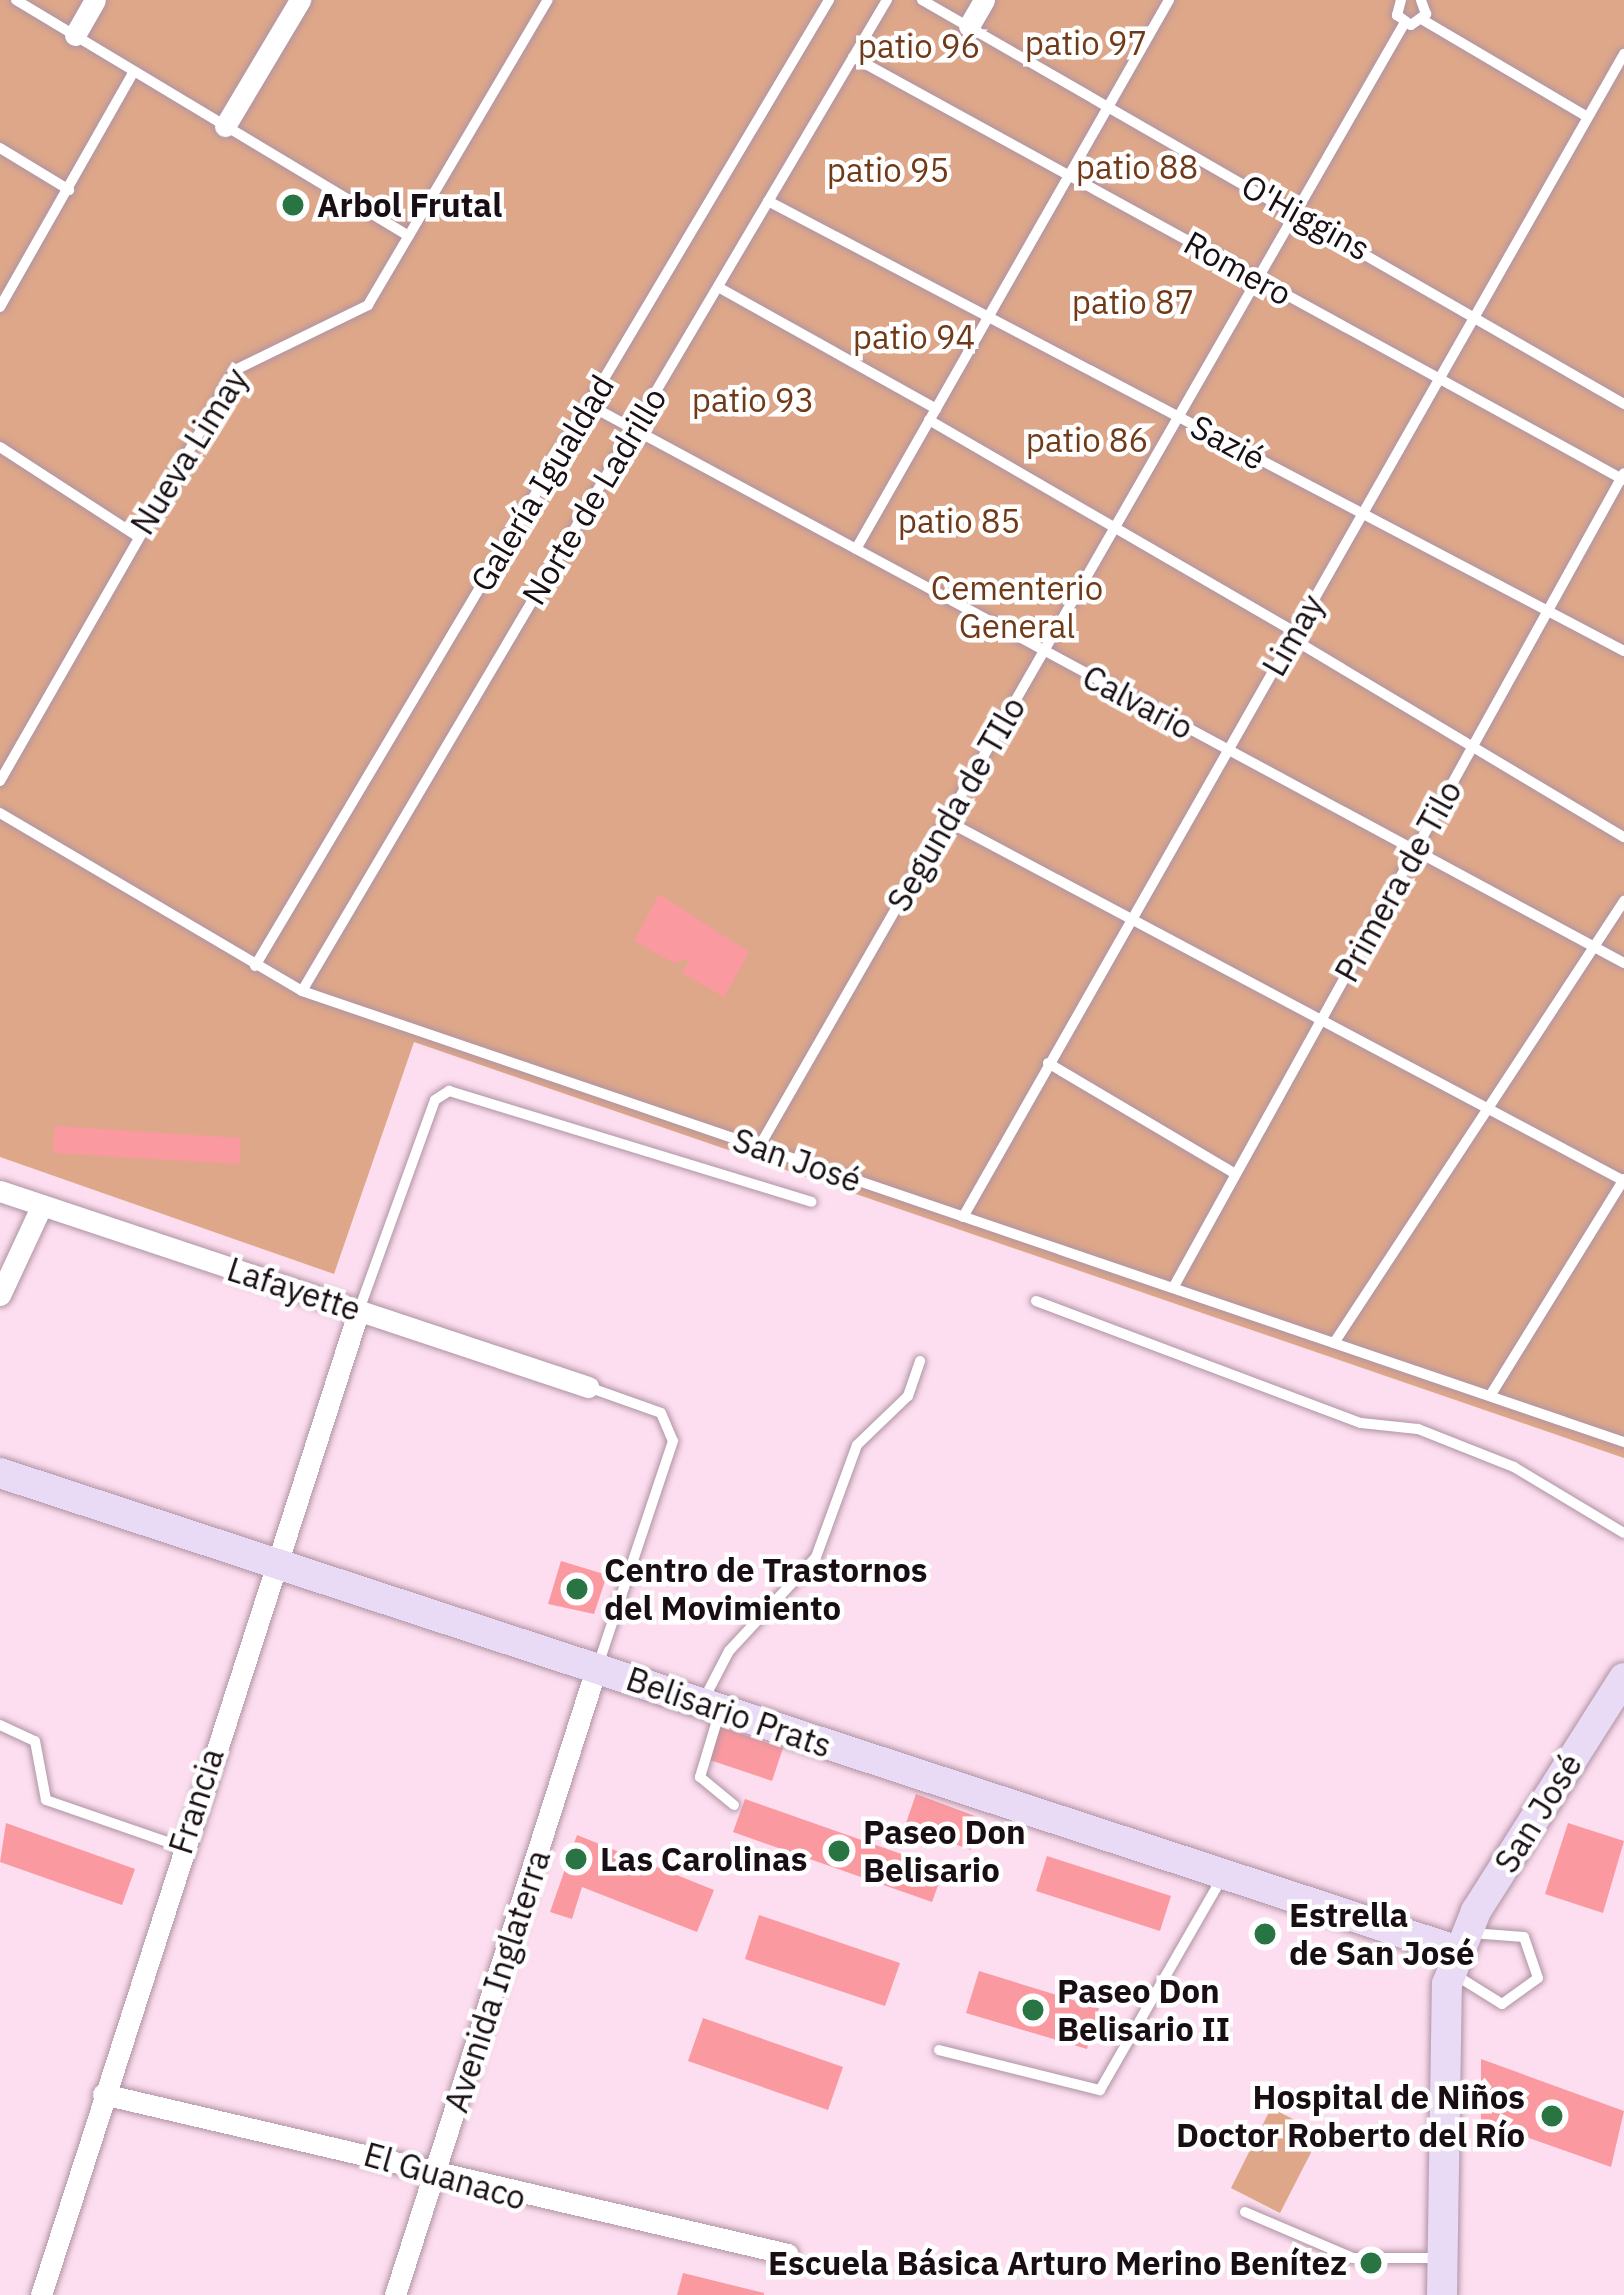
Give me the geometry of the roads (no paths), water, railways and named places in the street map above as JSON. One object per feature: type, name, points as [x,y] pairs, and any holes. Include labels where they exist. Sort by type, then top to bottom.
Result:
[{"type":"street","points":[[75,35],[95,0]]},
{"type":"street","points":[[225,126],[300,0]]},
{"type":"street","points":[[969,26],[984,0]]},
{"type":"street","name":"Lafayette","points":[[0,1191],[588,1387]]},
{"type":"street","points":[[0,1295],[42,1205]]},
{"type":"street","name":"Francia","points":[[41,2295],[273,1561],[359,1310]]},
{"type":"street","name":"Belisario Prats","points":[[0,1473],[1458,1951]]},
{"type":"street","name":"Avenida Inglaterra","points":[[395,2295],[597,1666]]},
{"type":"street","name":"San José","points":[[1458,1951],[1624,1678]]},
{"type":"street","points":[[1442,2295],[1441,2016],[1458,1951]]},
{"type":"street","name":"El Guanaco","points":[[103,2094],[788,2254]]},
{"type":"lane","points":[[16,0],[409,236]]},
{"type":"lane","name":"Nueva Limay","points":[[0,781],[242,360],[368,305],[548,0]]},
{"type":"lane","name":"Galería Igualdad","points":[[256,966],[829,0]]},
{"type":"lane","name":"Norte de Ladrillo","points":[[302,991],[887,0]]},
{"type":"lane","name":"O'Higgins","points":[[922,0],[1476,313],[1624,404]]},
{"type":"lane","points":[[856,549],[1169,0]]},
{"type":"lane","points":[[1421,0],[1423,20]]},
{"type":"lane","points":[[1397,1],[1404,23],[1423,20],[1588,116]]},
{"type":"lane","name":"Segunda de TIlo","points":[[760,1147],[1404,23]]},
{"type":"lane","name":"Limay","points":[[963,1216],[1624,54]]},
{"type":"lane","name":"Romero","points":[[853,57],[1623,477]]},
{"type":"lane","points":[[0,307],[134,71]]},
{"type":"lane","points":[[0,148],[69,190]]},
{"type":"lane","name":"Sazié","points":[[768,201],[1624,651]]},
{"type":"lane","points":[[718,287],[1624,837]]},
{"type":"lane","name":"Calvario","points":[[589,405],[1624,963]]},
{"type":"lane","points":[[0,447],[137,536]]},
{"type":"lane","name":"Primera de Tilo","points":[[1173,1288],[1623,477]]},
{"type":"lane","name":"San José","points":[[0,813],[302,991],[1624,1442]]},
{"type":"lane","points":[[947,821],[1624,1180],[1490,1396]]},
{"type":"lane","points":[[1334,1343],[1624,901]]},
{"type":"lane","points":[[1048,1063],[1236,1174]]},
{"type":"lane","points":[[359,1310],[435,1100],[449,1091],[811,1202]]},
{"type":"lane","points":[[1036,1301],[1514,1467],[1624,1533]]},
{"type":"lane","points":[[734,1805],[700,1778],[711,1707],[729,1652],[816,1557],[857,1445],[908,1396],[920,1361]]},
{"type":"lane","points":[[588,1387],[661,1413],[673,1441],[597,1666]]},
{"type":"lane","points":[[0,1725],[35,1741],[46,1800],[182,1847]]},
{"type":"lane","points":[[940,2050],[1100,2090],[1223,1875]]},
{"type":"lane","points":[[1524,1937],[1538,1978],[1502,2004],[1458,1951],[1524,1937]]},
{"type":"lane","points":[[1245,2212],[1353,2258],[1442,2257]]},
{"type":"place","name":"Arbol Frutal","points":[[293,205]]},
{"type":"place","name":"Centro de Trastornos del Movimiento","points":[[577,1589]]},
{"type":"place","name":"Paseo Don Belisario","points":[[839,1851]]},
{"type":"place","name":"Las Carolinas","points":[[576,1859]]},
{"type":"place","name":"Estrella de San José","points":[[1265,1934]]},
{"type":"place","name":"Paseo Don Belisario II","points":[[1033,2010]]},
{"type":"place","name":"Hospital de Niños Doctor Roberto del Río","points":[[1552,2116]]},
{"type":"place","name":"Escuela Básica Arturo Merino Benítez","points":[[1371,2263]]},
{"type":"park label","name":"patio 97","points":[[1086,43]]},
{"type":"park label","name":"patio 96","points":[[919,46]]},
{"type":"park label","name":"patio 88","points":[[1137,167]]},
{"type":"park label","name":"patio 95","points":[[888,170]]},
{"type":"park label","name":"patio 87","points":[[1133,302]]},
{"type":"park label","name":"patio 94","points":[[914,337]]},
{"type":"park label","name":"patio 93","points":[[753,400]]},
{"type":"park label","name":"patio 86","points":[[1087,440]]},
{"type":"park label","name":"patio 85","points":[[959,521]]},
{"type":"park label","name":"Cementerio General","points":[[1017,607]]}]
